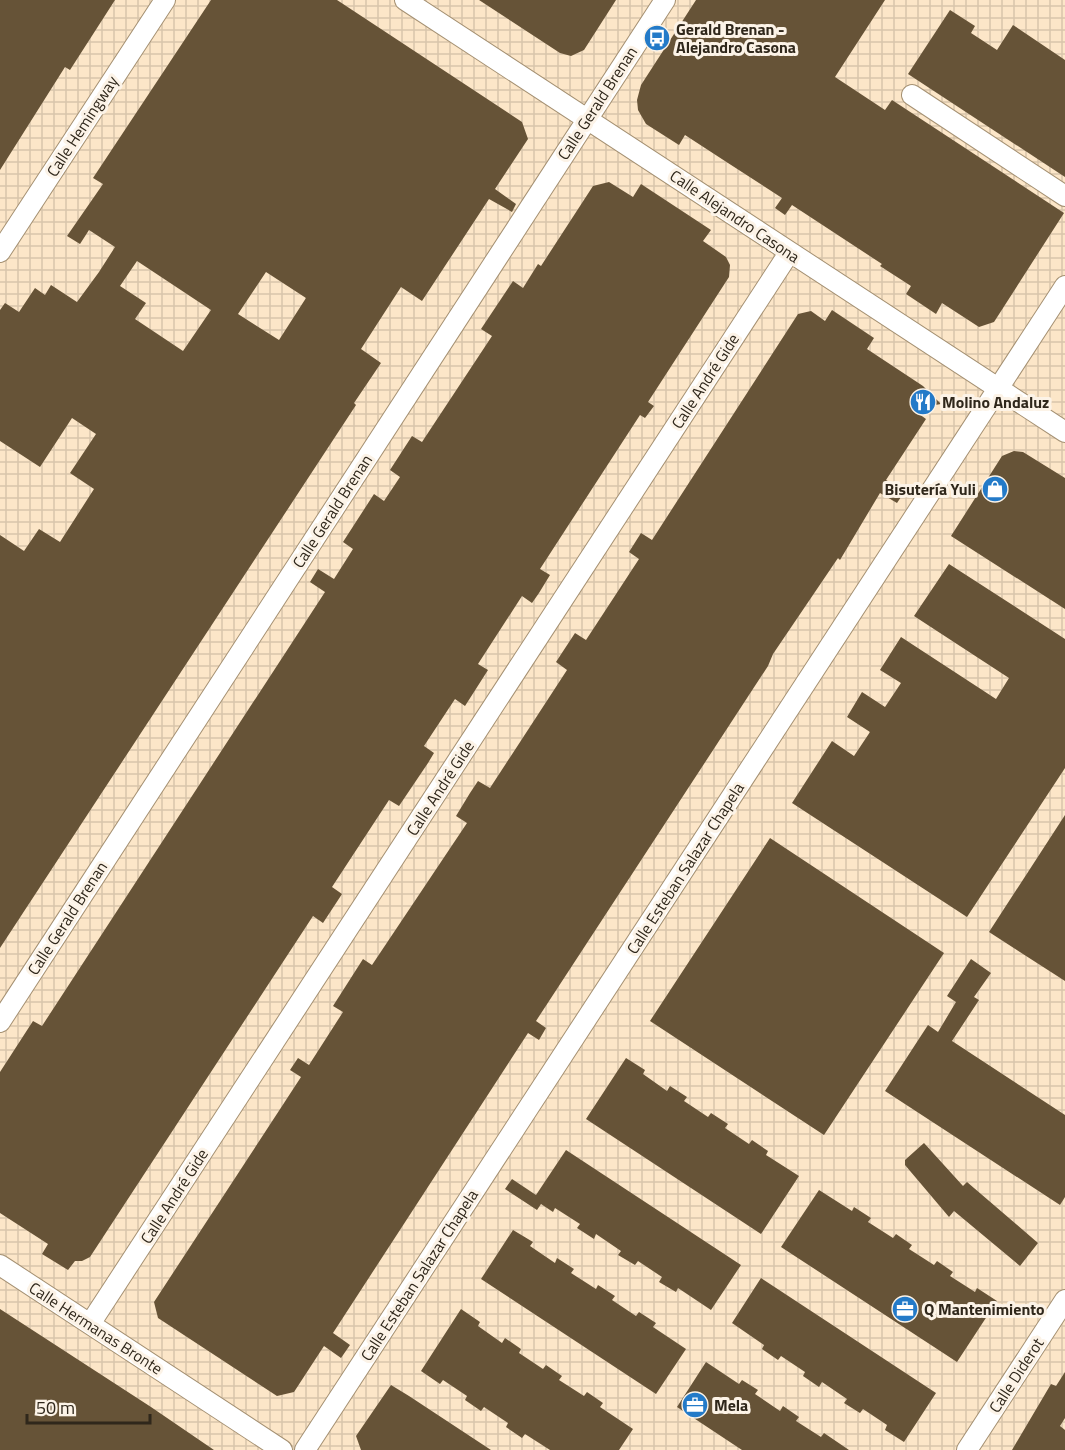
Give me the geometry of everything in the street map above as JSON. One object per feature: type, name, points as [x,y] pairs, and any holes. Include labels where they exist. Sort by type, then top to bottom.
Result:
[{"type":"street","name":"Calle Hemingway","points":[[0,252],[165,0]]},
{"type":"street","name":"Calle Alejandro Casona","points":[[405,0],[1065,432]]},
{"type":"street","name":"Calle Gerald Brenan","points":[[0,1022],[664,0]]},
{"type":"street","points":[[912,95],[1065,196]]},
{"type":"street","name":"Calle André Gide","points":[[90,1324],[789,253]]},
{"type":"street","name":"Calle Esteban Salazar Chapela","points":[[304,1450],[1065,286]]},
{"type":"street","name":"Calle Hermanas Bronte","points":[[0,1265],[282,1450]]},
{"type":"street","name":"Calle Diderot","points":[[967,1450],[1065,1300]]},
{"type":"shaded area","points":[[0,0],[1065,0],[1065,1450],[0,1450]]},
{"type":"building","points":[[0,0],[115,0],[70,70],[65,67],[0,170]]},
{"type":"building","points":[[211,0],[337,0],[522,122],[528,139],[495,189],[516,204],[512,212],[489,199],[422,301],[401,287],[361,349],[381,363],[354,403],[356,405],[0,948],[0,535],[24,551],[39,529],[60,542],[94,489],[70,473],[96,434],[72,418],[40,467],[0,441],[0,310],[5,303],[19,312],[35,288],[45,295],[51,285],[77,302],[99,272],[115,247],[89,230],[80,244],[67,236],[103,184],[93,178]],"holes":[[[137,261],[211,310],[183,351],[135,319],[146,303],[120,286]],[[266,272],[306,298],[279,340],[238,314]]]},
{"type":"building","points":[[479,0],[616,0],[584,50],[571,56],[560,53]]},
{"type":"building","points":[[696,0],[885,0],[835,77],[885,110],[892,100],[1064,213],[994,322],[979,327],[942,303],[936,314],[906,294],[911,286],[880,266],[882,264],[792,205],[785,215],[775,208],[782,198],[685,135],[679,145],[646,124],[638,110],[637,100],[641,85]]},
{"type":"building","points":[[950,10],[975,26],[971,33],[997,50],[1013,25],[1065,60],[1065,177],[908,74]]},
{"type":"building","points":[[609,182],[633,197],[641,184],[711,230],[703,241],[726,257],[730,265],[729,277],[648,402],[654,406],[645,418],[640,415],[540,569],[550,575],[539,593],[532,603],[522,596],[478,664],[488,670],[465,706],[455,699],[424,746],[434,753],[428,763],[399,806],[389,800],[332,887],[342,894],[323,923],[313,916],[90,1257],[82,1261],[75,1261],[68,1270],[42,1254],[48,1244],[0,1213],[0,1072],[33,1021],[42,1026],[325,592],[310,582],[318,569],[334,579],[353,549],[343,542],[374,494],[384,501],[400,477],[390,470],[412,436],[422,442],[492,336],[481,329],[513,281],[523,288],[538,264],[541,266],[593,186]]},
{"type":"building","points":[[832,310],[874,338],[867,349],[923,386],[941,404],[912,409],[926,419],[886,480],[905,491],[897,503],[880,493],[840,560],[838,558],[773,654],[768,666],[536,1021],[546,1028],[539,1040],[528,1033],[333,1333],[350,1345],[341,1358],[324,1346],[294,1392],[277,1396],[158,1318],[154,1302],[301,1077],[290,1070],[298,1058],[309,1065],[343,1012],[333,1006],[363,959],[372,965],[467,823],[456,816],[470,793],[478,781],[490,788],[567,670],[556,662],[575,633],[586,640],[639,559],[629,552],[641,533],[652,540],[798,314],[811,311],[825,321]]},
{"type":"building","points":[[1014,451],[1023,452],[1065,478],[1065,609],[951,536],[1002,456]]},
{"type":"building","points":[[949,564],[1065,639],[1065,768],[967,917],[792,803],[832,741],[854,756],[870,732],[847,717],[862,692],[885,707],[901,683],[880,670],[901,637],[996,699],[1009,678],[914,616]]},
{"type":"building","points":[[1065,815],[1065,981],[989,932]]},
{"type":"building","points":[[770,838],[944,953],[824,1135],[650,1021]]},
{"type":"building","points":[[971,959],[991,973],[974,997],[979,1000],[952,1041],[1065,1115],[1065,1197],[1060,1205],[885,1091],[928,1025],[938,1032],[956,1002],[947,996]]},
{"type":"building","points":[[626,1058],[645,1070],[643,1074],[667,1091],[670,1086],[687,1097],[684,1101],[708,1117],[711,1113],[728,1124],[725,1128],[749,1144],[752,1140],[768,1151],[766,1155],[799,1176],[761,1234],[586,1119]]},
{"type":"building","points":[[924,1143],[963,1186],[967,1182],[1038,1243],[1020,1266],[954,1211],[949,1217],[905,1165],[905,1160]]},
{"type":"building","points":[[566,1150],[741,1265],[711,1310],[678,1288],[676,1292],[659,1282],[662,1277],[638,1261],[635,1265],[618,1255],[621,1251],[596,1234],[594,1239],[577,1228],[580,1224],[555,1208],[553,1212],[541,1204],[537,1210],[505,1189],[512,1179],[536,1195]]},
{"type":"building","points":[[819,1190],[852,1211],[854,1207],[871,1218],[868,1222],[893,1238],[896,1234],[912,1245],[909,1249],[934,1265],[937,1261],[953,1272],[950,1276],[975,1292],[977,1288],[997,1301],[957,1362],[781,1247]]},
{"type":"building","points":[[513,1230],[533,1242],[530,1246],[555,1263],[557,1258],[574,1269],[571,1273],[596,1289],[598,1285],[615,1296],[612,1300],[636,1316],[639,1312],[656,1323],[653,1327],[686,1349],[656,1394],[481,1279]]},
{"type":"building","points":[[761,1278],[936,1393],[904,1442],[885,1430],[887,1425],[863,1409],[860,1413],[844,1403],[847,1399],[822,1382],[819,1387],[803,1376],[805,1372],[781,1356],[778,1360],[762,1349],[764,1345],[732,1323]]},
{"type":"building","points":[[0,1309],[151,1407],[214,1450],[0,1450]]},
{"type":"building","points":[[461,1309],[480,1322],[478,1326],[502,1343],[505,1338],[521,1349],[519,1353],[543,1369],[546,1365],[562,1376],[559,1380],[584,1396],[587,1392],[603,1403],[600,1407],[633,1429],[619,1450],[550,1450],[525,1434],[522,1438],[506,1427],[508,1423],[484,1407],[481,1411],[465,1400],[467,1396],[443,1380],[440,1384],[421,1371]]},
{"type":"building","points":[[706,1362],[739,1384],[742,1380],[758,1390],[755,1394],[780,1411],[783,1406],[799,1417],[796,1421],[821,1437],[824,1433],[849,1450],[742,1450],[677,1407]]},
{"type":"building","points":[[1065,1372],[1065,1418],[1060,1426],[1065,1430],[1065,1450],[1012,1450],[1051,1384],[1056,1386]]},
{"type":"building","points":[[391,1385],[491,1450],[361,1450],[356,1436]]},
{"type":"place","name":"Gerald Brenan - Alejandro Casona","points":[[657,38]]},
{"type":"place","name":"Molino Andaluz","points":[[923,402]]},
{"type":"place","name":"Bisutería Yuli","points":[[995,489]]},
{"type":"place","name":"Q Mantenimiento","points":[[905,1309]]},
{"type":"place","name":"Mela","points":[[695,1405]]}]
